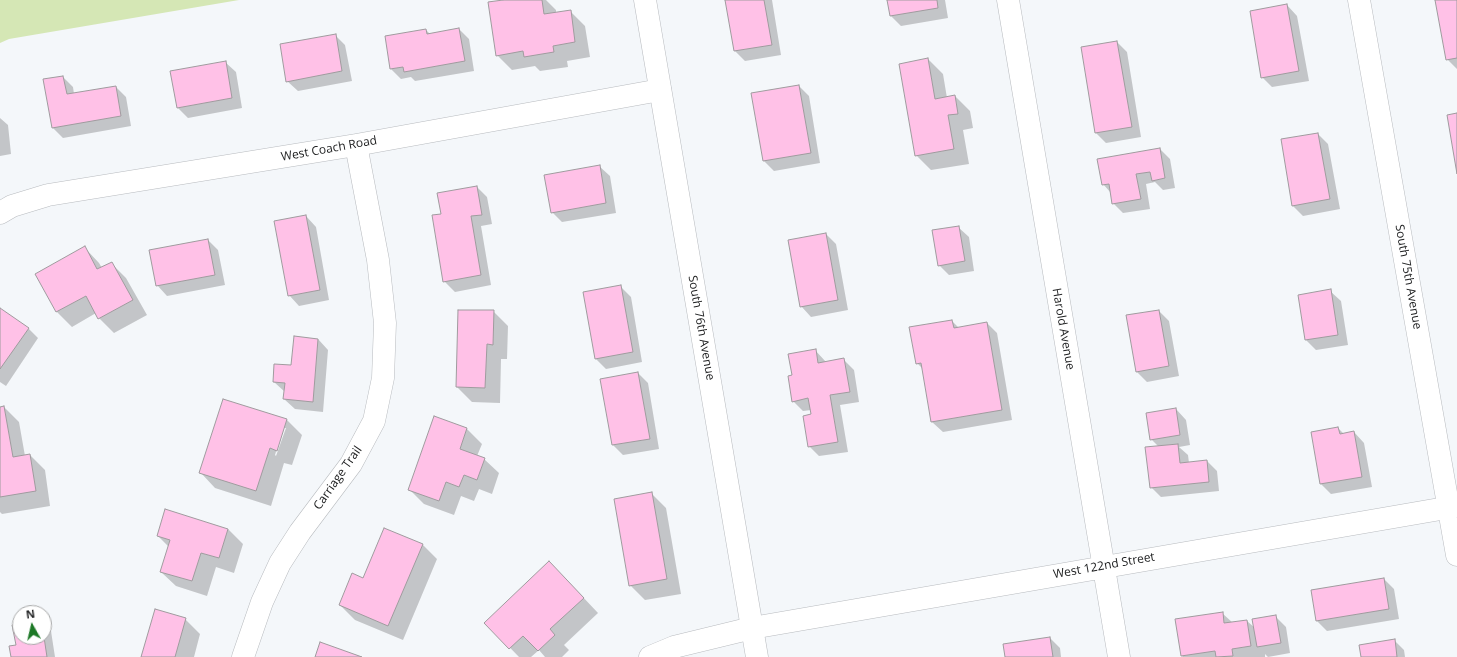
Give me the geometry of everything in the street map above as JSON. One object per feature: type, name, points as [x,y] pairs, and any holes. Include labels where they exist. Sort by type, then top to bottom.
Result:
[{"type":"street","name":"South 76th Avenue","points":[[645,0],[757,657]]},
{"type":"street","name":"Harold Avenue","points":[[1008,0],[1119,657]]},
{"type":"street","name":"South 75th Avenue","points":[[1359,0],[1453,507],[1457,555]]},
{"type":"street","name":"West Coach Road","points":[[0,213],[12,206],[48,195],[356,145],[660,90]]},
{"type":"street","name":"Carriage Trail","points":[[243,657],[262,602],[280,563],[300,532],[351,464],[374,422],[383,378],[385,323],[378,260],[356,145]]},
{"type":"street","name":"West 122nd Street","points":[[650,657],[674,647],[752,628],[1104,566],[1453,507]]},
{"type":"green space","points":[[0,0],[239,0],[9,39],[0,43]]},
{"type":"building","points":[[503,0],[542,0],[544,14],[571,10],[575,42],[553,46],[554,52],[524,57],[523,51],[496,56],[488,2]]},
{"type":"building","points":[[725,0],[764,0],[772,45],[734,51]]},
{"type":"building","points":[[887,0],[937,0],[938,8],[890,16]]},
{"type":"building","points":[[1435,0],[1457,0],[1457,58],[1446,60]]},
{"type":"building","points":[[1287,4],[1299,71],[1261,78],[1250,11]]},
{"type":"building","points":[[459,28],[465,61],[404,72],[403,67],[390,69],[385,36],[426,29],[427,34]]},
{"type":"building","points":[[336,34],[342,71],[286,82],[280,44]]},
{"type":"building","points":[[1117,41],[1132,127],[1095,133],[1081,47]]},
{"type":"building","points":[[928,58],[935,99],[955,95],[958,114],[948,115],[954,149],[915,156],[899,64]]},
{"type":"building","points":[[226,61],[232,98],[177,108],[170,71]]},
{"type":"building","points":[[63,76],[67,94],[116,86],[121,116],[52,128],[43,79]]},
{"type":"building","points":[[799,85],[811,153],[763,161],[751,93]]},
{"type":"building","points":[[1457,113],[1457,174],[1447,115]]},
{"type":"building","points":[[1318,133],[1330,199],[1292,206],[1281,139]]},
{"type":"building","points":[[1160,148],[1165,178],[1152,181],[1150,172],[1136,174],[1141,199],[1112,204],[1109,184],[1102,185],[1097,159]]},
{"type":"building","points":[[600,165],[606,203],[551,213],[544,175]]},
{"type":"building","points":[[477,186],[482,215],[471,216],[481,275],[443,282],[432,215],[441,214],[437,193]]},
{"type":"building","points":[[306,215],[320,290],[288,296],[274,221]]},
{"type":"building","points":[[959,226],[965,261],[938,266],[932,230]]},
{"type":"building","points":[[826,233],[838,300],[800,307],[788,240]]},
{"type":"building","points":[[208,239],[215,275],[156,286],[149,250]]},
{"type":"building","points":[[85,246],[97,269],[112,262],[133,300],[98,319],[86,296],[56,312],[35,274]]},
{"type":"building","points":[[621,285],[633,352],[595,359],[583,292]]},
{"type":"building","points":[[1331,289],[1338,335],[1305,340],[1298,295]]},
{"type":"building","points":[[0,308],[29,328],[0,369]]},
{"type":"building","points":[[458,310],[494,310],[493,345],[487,344],[485,388],[456,387]]},
{"type":"building","points":[[1159,310],[1169,366],[1136,372],[1126,315]]},
{"type":"building","points":[[952,320],[954,328],[987,322],[1002,410],[931,422],[921,363],[916,364],[909,327]]},
{"type":"building","points":[[294,336],[318,339],[313,402],[283,399],[285,383],[273,382],[274,364],[291,365]]},
{"type":"building","points":[[816,349],[818,363],[844,358],[850,392],[830,395],[838,442],[808,447],[803,416],[811,414],[808,398],[792,402],[788,376],[792,375],[788,354]]},
{"type":"building","points":[[638,372],[650,439],[612,445],[600,379]]},
{"type":"building","points":[[223,399],[287,419],[277,451],[270,448],[256,491],[199,473]]},
{"type":"building","points":[[4,406],[13,457],[30,454],[36,491],[0,497],[0,407]]},
{"type":"building","points":[[1176,408],[1180,435],[1150,440],[1146,413]]},
{"type":"building","points":[[434,416],[467,428],[460,449],[485,458],[477,480],[464,475],[459,487],[446,482],[439,501],[408,490]]},
{"type":"building","points":[[1338,427],[1340,434],[1354,431],[1362,477],[1320,484],[1311,432]]},
{"type":"building","points":[[1178,444],[1180,463],[1207,460],[1209,482],[1150,488],[1145,447]]},
{"type":"building","points":[[652,492],[667,579],[629,586],[614,499]]},
{"type":"building","points":[[165,509],[228,529],[219,558],[201,553],[192,581],[160,572],[170,540],[157,536]]},
{"type":"building","points":[[384,528],[423,544],[388,626],[339,605],[352,573],[363,578]]},
{"type":"building","points":[[549,561],[584,598],[550,629],[555,635],[538,651],[523,636],[509,649],[484,623]]},
{"type":"building","points":[[1384,578],[1389,609],[1316,621],[1311,590]]},
{"type":"building","points":[[155,609],[186,618],[175,657],[141,657]]},
{"type":"building","points":[[1223,612],[1224,623],[1247,620],[1251,646],[1232,649],[1233,656],[1216,657],[1215,651],[1181,656],[1175,619]]},
{"type":"building","points":[[1276,615],[1281,643],[1257,647],[1252,619]]},
{"type":"building","points":[[1050,637],[1053,657],[1005,657],[1003,644]]},
{"type":"building","points":[[1395,639],[1397,657],[1361,657],[1359,645]]},
{"type":"building","points":[[320,642],[362,657],[315,657]]},
{"type":"building","points":[[45,645],[47,657],[11,657],[9,646]]}]
